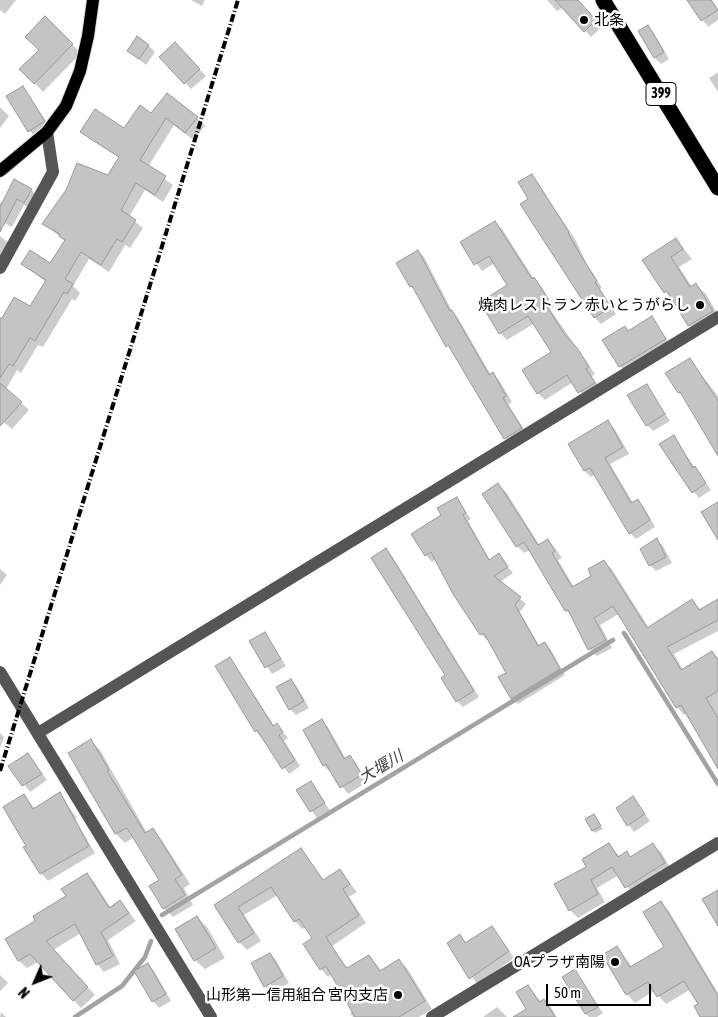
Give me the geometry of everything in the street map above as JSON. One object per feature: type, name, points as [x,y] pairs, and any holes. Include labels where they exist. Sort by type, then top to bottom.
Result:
[{"type":"highway","name":"399","points":[[603,0],[718,188]]},
{"type":"main road","points":[[0,171],[47,132],[66,106],[80,71],[88,36],[93,0]]},
{"type":"street","points":[[0,268],[53,172],[47,132]]},
{"type":"street","points":[[38,733],[718,317]]},
{"type":"street","points":[[0,672],[211,1017]]},
{"type":"street","points":[[432,1017],[718,843]]},
{"type":"building","points":[[555,0],[578,0],[596,20],[584,32]]},
{"type":"building","points":[[687,0],[711,0],[718,10],[701,21]]},
{"type":"building","points":[[45,16],[73,44],[34,84],[19,69],[39,50],[25,37]]},
{"type":"building","points":[[648,25],[664,52],[654,58],[638,31]]},
{"type":"building","points":[[137,36],[149,45],[139,59],[127,51]]},
{"type":"building","points":[[175,42],[200,69],[184,84],[159,57]]},
{"type":"building","points":[[23,86],[45,121],[28,132],[6,96]]},
{"type":"building","points":[[167,93],[198,117],[185,133],[166,118],[140,160],[166,176],[155,195],[136,183],[121,210],[136,220],[122,242],[117,239],[101,265],[81,252],[65,279],[73,284],[67,294],[64,292],[35,341],[30,338],[13,366],[9,364],[0,378],[0,318],[2,318],[14,297],[30,306],[46,280],[21,264],[30,250],[50,263],[65,240],[59,236],[60,234],[42,224],[66,190],[77,163],[108,175],[119,157],[80,132],[95,109],[124,128],[140,105],[151,113]]},
{"type":"building","points":[[532,174],[569,232],[597,281],[595,282],[611,307],[594,318],[520,204],[528,199],[518,182]]},
{"type":"building","points":[[14,179],[32,189],[24,203],[17,199],[0,232],[0,207]]},
{"type":"building","points":[[495,221],[532,279],[534,277],[548,299],[544,302],[565,335],[578,349],[589,367],[586,369],[595,383],[578,393],[567,375],[537,394],[522,370],[551,352],[528,316],[499,334],[480,302],[507,285],[489,256],[474,265],[460,242]]},
{"type":"building","points":[[676,238],[683,249],[671,257],[690,287],[696,283],[713,311],[688,326],[667,291],[664,293],[642,260]]},
{"type":"building","points":[[418,250],[450,311],[452,310],[489,375],[493,372],[506,396],[503,398],[522,428],[504,439],[448,345],[446,347],[412,286],[410,287],[396,263]]},
{"type":"building","points":[[652,316],[666,339],[619,367],[602,340],[625,326],[628,331]]},
{"type":"building","points":[[690,358],[718,401],[718,456],[680,392],[678,393],[665,373]]},
{"type":"building","points":[[0,383],[22,402],[0,426]]},
{"type":"building","points":[[647,384],[665,414],[646,426],[627,395]]},
{"type":"building","points":[[608,420],[623,447],[605,458],[631,503],[638,499],[650,520],[629,534],[590,468],[584,471],[568,444]]},
{"type":"building","points":[[674,435],[693,468],[695,466],[706,483],[692,493],[659,444]]},
{"type":"building","points":[[498,483],[538,545],[548,539],[555,551],[552,553],[572,587],[591,576],[588,569],[604,560],[647,628],[692,599],[699,610],[718,599],[718,620],[667,647],[681,670],[712,651],[718,660],[718,691],[706,698],[718,718],[718,769],[681,705],[676,708],[613,606],[594,618],[606,640],[588,650],[568,610],[565,611],[524,542],[516,547],[482,494]]},
{"type":"building","points":[[457,497],[466,513],[463,515],[489,560],[499,553],[508,567],[494,576],[521,597],[515,605],[538,646],[545,642],[560,669],[511,699],[498,677],[506,673],[484,633],[480,635],[453,594],[431,552],[425,556],[411,534],[441,515],[437,508]]},
{"type":"building","points":[[718,502],[718,540],[701,512]]},
{"type":"building","points":[[657,538],[666,557],[649,566],[640,549]]},
{"type":"building","points":[[386,548],[474,691],[456,702],[441,678],[445,675],[371,558]]},
{"type":"building","points":[[265,632],[281,659],[265,668],[249,641]]},
{"type":"building","points":[[230,657],[273,726],[277,723],[283,732],[279,735],[295,760],[282,769],[257,730],[255,732],[215,666]]},
{"type":"building","points":[[291,679],[304,701],[289,710],[276,687]]},
{"type":"building","points":[[322,719],[344,759],[350,755],[362,775],[340,788],[326,764],[323,766],[303,730]]},
{"type":"building","points":[[91,739],[109,770],[107,771],[145,833],[153,828],[182,875],[175,879],[185,895],[163,909],[149,886],[159,880],[127,828],[115,834],[68,753]]},
{"type":"building","points":[[28,753],[42,774],[22,786],[8,766]]},
{"type":"building","points":[[311,781],[325,803],[310,812],[296,790]]},
{"type":"building","points":[[60,792],[89,846],[40,874],[23,847],[26,846],[3,807],[24,794],[33,809]]},
{"type":"building","points":[[633,796],[645,814],[627,826],[616,808]]},
{"type":"building","points":[[594,814],[601,826],[592,831],[585,819]]},
{"type":"building","points":[[609,843],[618,857],[627,851],[630,857],[653,843],[665,863],[625,888],[612,867],[591,880],[598,894],[569,911],[554,884],[586,867],[582,859]]},
{"type":"building","points":[[301,848],[323,880],[340,869],[350,884],[343,889],[359,915],[326,937],[344,965],[347,968],[369,955],[380,971],[399,959],[425,1001],[399,1017],[355,1017],[326,966],[320,970],[303,944],[312,938],[299,919],[294,922],[271,887],[238,907],[254,933],[238,943],[214,905]]},
{"type":"building","points":[[87,873],[109,908],[120,900],[129,913],[101,932],[113,956],[96,965],[75,924],[46,941],[88,987],[73,1001],[30,954],[18,961],[5,939],[35,921],[33,916],[66,896],[61,889]]},
{"type":"building","points":[[718,890],[718,926],[702,899]]},
{"type":"building","points":[[661,901],[718,996],[718,1017],[700,1017],[694,1006],[698,1004],[684,981],[657,997],[648,982],[626,995],[602,955],[617,946],[630,967],[664,947],[643,912]]},
{"type":"building","points":[[197,916],[216,948],[194,961],[175,929]]},
{"type":"building","points":[[492,926],[509,951],[469,979],[447,943],[460,934],[465,943]]},
{"type":"building","points":[[270,953],[283,976],[264,987],[251,963]]},
{"type":"building","points":[[148,963],[166,994],[152,1002],[134,971]]},
{"type":"building","points":[[575,969],[598,1007],[585,1014],[562,977]]},
{"type":"building","points":[[528,985],[539,1002],[544,999],[555,1017],[513,1017],[526,1009],[516,992]]},
{"type":"waterway","name":"大堰川","points":[[624,633],[718,784]]},
{"type":"waterway","name":"大堰川","points":[[162,915],[613,640]]},
{"type":"waterway","name":"大堰川","points":[[75,1017],[122,986],[145,957],[151,941]]},
{"type":"railway","points":[[0,771],[238,0]]},
{"type":"place","name":"北条","points":[[584,20]]},
{"type":"place","name":"焼肉レストラン 赤いとうがらし","points":[[700,305]]},
{"type":"place","name":"OAプラザ南陽","points":[[615,962]]},
{"type":"place","name":"山形第一信用組合 宮内支店","points":[[398,995]]}]
